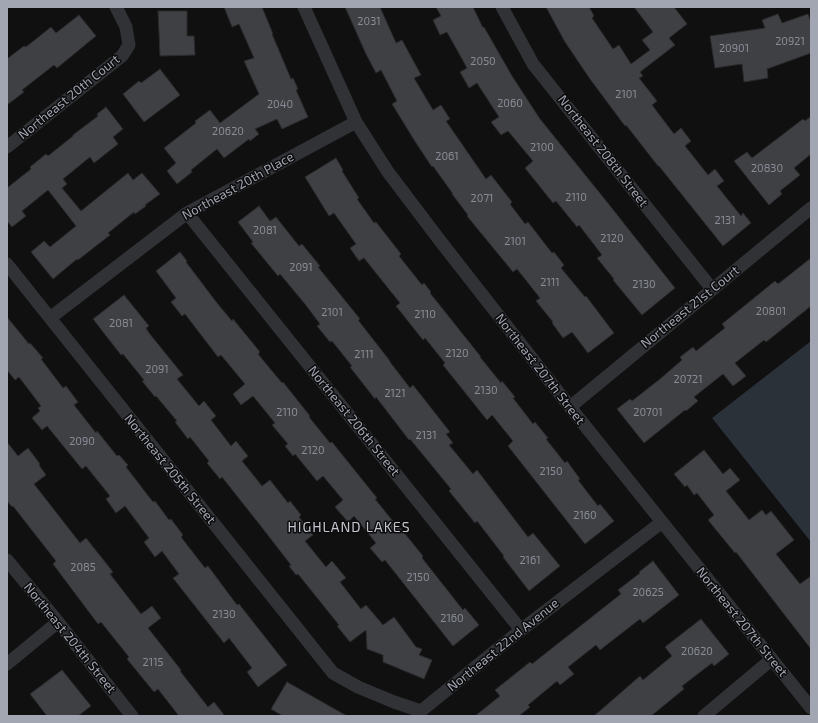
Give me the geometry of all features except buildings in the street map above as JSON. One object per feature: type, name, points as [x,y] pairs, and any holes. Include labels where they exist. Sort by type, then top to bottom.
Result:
[{"type":"street","name":"Northeast 20th Court","points":[[7,147],[122,56],[129,46],[126,27],[116,7]]},
{"type":"street","name":"Northeast 207th Street","points":[[304,7],[356,122],[388,172],[570,407],[811,708]]},
{"type":"street","name":"Northeast 208th Street","points":[[502,7],[533,64],[712,289]]},
{"type":"street","name":"Northeast 20th Place","points":[[50,318],[187,212],[356,122]]},
{"type":"street","name":"Northeast 21st Court","points":[[570,407],[811,208]]},
{"type":"street","name":"Northeast 206th Street","points":[[187,212],[521,630]]},
{"type":"street","name":"Northeast 205th Street","points":[[7,264],[333,673]]},
{"type":"street","name":"Northeast 22nd Avenue","points":[[333,673],[358,687],[394,702],[421,711],[521,630],[662,522]]},
{"type":"street","name":"Northeast 204th Street","points":[[7,560],[132,716]]},
{"type":"street","points":[[7,664],[58,622]]},
{"type":"street","points":[[704,716],[772,660]]},
{"type":"shaded area","points":[[811,341],[811,542],[712,418]]},
{"type":"district","name":"HIGHLAND LAKES","points":[[349,527]]}]
